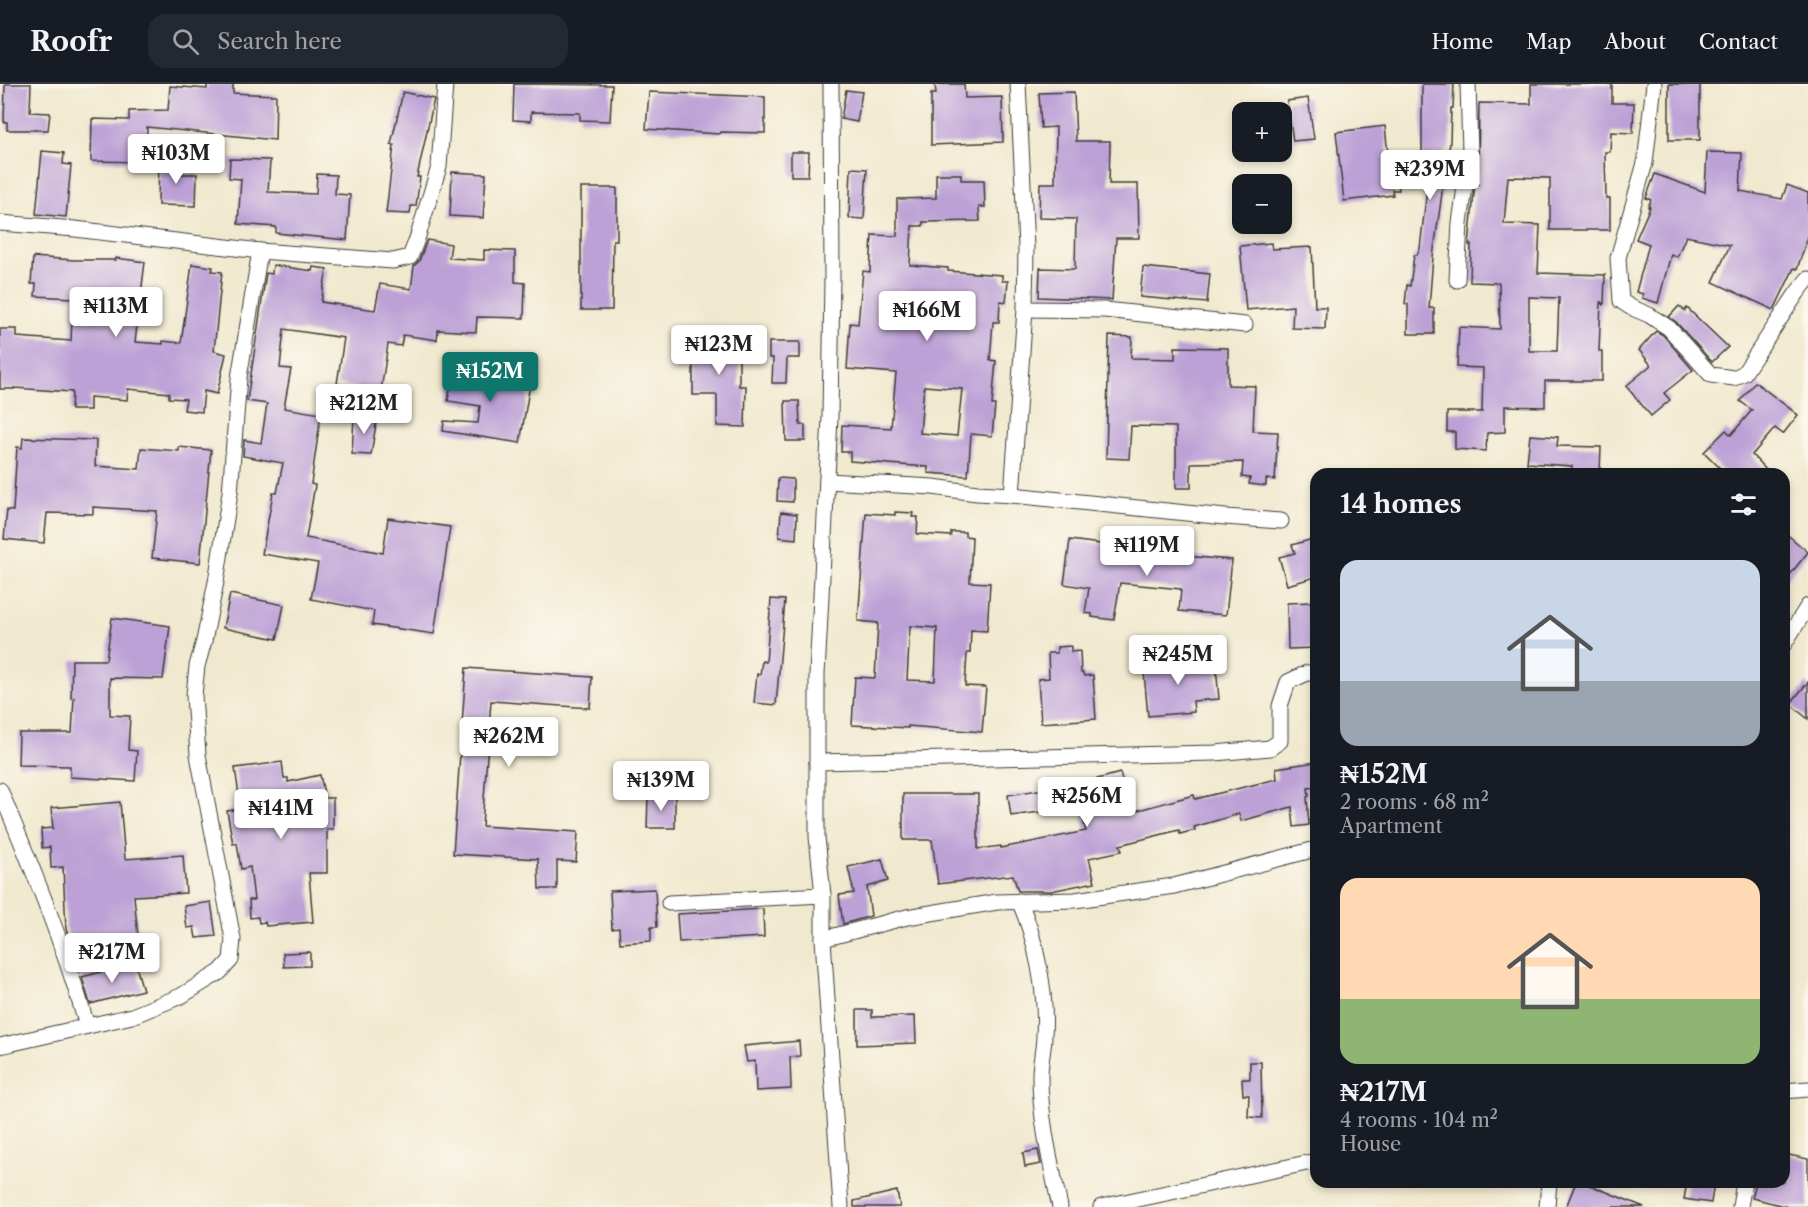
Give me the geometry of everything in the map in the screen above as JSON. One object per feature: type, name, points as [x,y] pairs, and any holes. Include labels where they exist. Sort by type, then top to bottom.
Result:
[{"type":"street","points":[[0,223],[75,229],[260,251],[393,261],[410,257],[439,167],[445,84]]},
{"type":"street","points":[[831,84],[832,276],[827,481],[817,675],[817,837],[823,895],[823,939],[841,1207]]},
{"type":"street","points":[[1012,495],[1025,309],[1026,247],[1018,84]]},
{"type":"street","points":[[1457,280],[1460,223],[1470,151],[1468,84]]},
{"type":"street","points":[[1654,84],[1645,163],[1618,258],[1621,301],[1670,328],[1711,375],[1734,378],[1744,373],[1808,279]]},
{"type":"street","points":[[0,1046],[132,1016],[181,996],[220,972],[231,960],[233,939],[198,755],[195,695],[197,666],[216,582],[230,493],[239,378],[260,251]]},
{"type":"street","points":[[1025,309],[1105,310],[1245,325]]},
{"type":"street","points":[[827,481],[933,487],[1213,516],[1281,520]]},
{"type":"street","points":[[1790,634],[1808,606]]},
{"type":"street","points":[[817,762],[1141,756],[1270,748],[1280,741],[1280,706],[1288,682],[1310,673]]},
{"type":"street","points":[[0,790],[73,976],[87,1026]]},
{"type":"street","points":[[823,939],[908,917],[997,902],[1075,900],[1174,886],[1310,851]]},
{"type":"street","points":[[669,903],[823,895]]},
{"type":"street","points":[[1019,901],[1029,922],[1043,999],[1044,1034],[1040,1074],[1042,1119],[1060,1207]]},
{"type":"street","points":[[1790,1090],[1808,1089]]},
{"type":"street","points":[[1101,1207],[1310,1162]]},
{"type":"street","points":[[1546,1207],[1548,1188]]},
{"type":"street","points":[[1740,1207],[1743,1188]]},
{"type":"building","points":[[5,84],[31,84],[30,112],[50,113],[48,130],[7,130],[7,122],[4,122]]},
{"type":"building","points":[[207,84],[233,84],[233,93],[276,95],[275,140],[147,127],[146,162],[91,161],[92,119],[129,120],[129,111],[168,110],[170,86],[207,89]]},
{"type":"building","points":[[514,84],[612,85],[610,121],[580,120],[580,113],[531,112],[531,121],[513,120]]},
{"type":"building","points":[[935,84],[964,84],[965,98],[1002,97],[1003,142],[931,145],[931,94],[936,94]]},
{"type":"building","points":[[1422,84],[1454,84],[1453,108],[1451,108],[1449,150],[1445,150],[1445,172],[1433,257],[1429,308],[1434,308],[1434,334],[1408,334],[1408,304],[1405,304],[1407,285],[1410,286],[1414,255],[1417,255],[1420,248],[1427,189],[1424,189],[1422,149]]},
{"type":"building","points":[[1531,84],[1612,84],[1612,103],[1634,103],[1633,133],[1611,132],[1610,152],[1605,152],[1606,198],[1610,198],[1610,230],[1550,230],[1550,178],[1508,177],[1504,224],[1540,225],[1538,273],[1605,275],[1604,305],[1601,302],[1599,351],[1602,351],[1602,381],[1545,381],[1545,407],[1505,406],[1505,432],[1487,433],[1486,451],[1455,449],[1455,432],[1447,432],[1447,412],[1482,412],[1483,368],[1457,367],[1459,327],[1500,329],[1499,283],[1470,282],[1471,245],[1469,245],[1475,183],[1478,184],[1479,103],[1531,104]],"holes":[[[1529,297],[1559,298],[1557,351],[1529,351]]]},
{"type":"building","points":[[1669,84],[1700,84],[1700,140],[1669,140]]},
{"type":"building","points":[[846,90],[862,92],[857,122],[841,119]]},
{"type":"building","points":[[403,92],[434,99],[417,177],[420,177],[416,206],[411,206],[410,214],[386,213],[394,145],[391,144]]},
{"type":"building","points":[[649,92],[765,97],[765,133],[720,132],[719,134],[646,129]]},
{"type":"building","points":[[1074,92],[1076,141],[1110,141],[1109,184],[1138,184],[1139,238],[1116,238],[1112,300],[1039,297],[1040,268],[1075,269],[1076,219],[1039,218],[1040,183],[1055,183],[1056,127],[1041,128],[1039,93]]},
{"type":"building","points":[[1308,98],[1314,139],[1293,141],[1292,102],[1287,101]]},
{"type":"building","points":[[1385,126],[1388,155],[1395,154],[1399,190],[1392,190],[1393,195],[1344,201],[1336,132]]},
{"type":"building","points":[[42,151],[64,153],[63,164],[71,165],[66,217],[36,214]]},
{"type":"building","points":[[791,152],[809,152],[808,176],[791,176]]},
{"type":"building","points":[[1707,152],[1742,153],[1740,191],[1782,199],[1787,185],[1808,193],[1808,237],[1797,269],[1794,268],[1774,310],[1713,282],[1730,245],[1686,236],[1677,257],[1671,254],[1658,303],[1642,298],[1643,294],[1636,292],[1649,244],[1636,239],[1650,207],[1648,207],[1651,200],[1646,198],[1655,174],[1705,192]]},
{"type":"building","points":[[159,158],[177,158],[177,174],[197,174],[196,206],[158,205]]},
{"type":"building","points":[[230,159],[270,160],[268,192],[316,194],[317,174],[336,175],[335,194],[350,195],[347,240],[276,233],[276,227],[238,224],[241,179],[229,178]]},
{"type":"building","points":[[851,168],[867,169],[864,219],[849,218]]},
{"type":"building","points":[[452,172],[486,174],[483,218],[450,216]]},
{"type":"building","points":[[936,174],[961,174],[961,180],[984,180],[985,207],[979,207],[980,221],[923,222],[923,226],[912,226],[910,265],[948,268],[948,271],[1002,275],[1002,281],[1008,281],[1006,302],[1000,301],[999,322],[993,322],[990,360],[996,361],[992,436],[971,434],[968,476],[928,473],[928,467],[850,461],[850,452],[841,452],[842,425],[891,428],[896,373],[847,369],[850,323],[858,324],[863,271],[870,272],[872,235],[897,236],[897,199],[936,198]],"holes":[[[924,386],[962,389],[957,436],[920,433]]]},
{"type":"building","points":[[581,188],[617,188],[617,240],[613,240],[612,310],[581,310]]},
{"type":"building","points":[[427,240],[451,244],[449,258],[484,260],[484,250],[515,251],[515,282],[525,283],[524,318],[477,317],[476,332],[438,330],[437,340],[403,335],[401,346],[388,344],[381,391],[337,384],[344,338],[284,329],[280,368],[291,369],[284,408],[321,414],[311,484],[315,485],[306,538],[383,553],[388,518],[450,527],[434,634],[372,625],[374,611],[311,599],[318,563],[262,554],[273,493],[277,493],[283,463],[243,456],[244,440],[261,443],[267,404],[247,401],[266,273],[272,274],[273,265],[312,271],[313,267],[327,269],[321,302],[375,310],[380,284],[411,289],[414,266],[419,261]]},
{"type":"building","points":[[1271,243],[1272,249],[1312,247],[1315,307],[1326,307],[1325,329],[1292,328],[1293,306],[1246,310],[1240,246]]},
{"type":"building","points":[[33,257],[74,260],[116,260],[116,258],[145,262],[135,342],[181,343],[192,264],[213,267],[212,271],[222,272],[214,351],[226,354],[217,394],[204,391],[202,412],[184,410],[186,399],[169,398],[169,393],[128,389],[127,400],[90,397],[90,410],[71,410],[72,392],[0,389],[0,329],[17,329],[17,337],[71,341],[73,298],[35,296],[36,284],[31,284]]},
{"type":"building","points":[[1143,267],[1210,274],[1207,303],[1140,297]]},
{"type":"building","points":[[1679,306],[1685,311],[1687,308],[1728,347],[1712,362],[1669,317]]},
{"type":"building","points":[[1656,331],[1663,335],[1693,370],[1664,393],[1670,400],[1651,416],[1626,386],[1651,365],[1639,350]]},
{"type":"building","points":[[1109,336],[1132,337],[1131,358],[1175,359],[1175,347],[1228,348],[1228,385],[1255,386],[1253,431],[1278,432],[1275,480],[1266,479],[1266,486],[1249,484],[1250,478],[1242,477],[1243,462],[1191,463],[1191,488],[1176,488],[1176,427],[1131,426],[1129,459],[1106,458]]},
{"type":"building","points":[[685,337],[739,337],[739,386],[746,386],[745,427],[717,426],[717,395],[693,395],[693,363],[685,363]]},
{"type":"building","points":[[769,342],[800,342],[800,358],[787,358],[786,383],[772,383],[773,358],[769,358]]},
{"type":"building","points":[[454,365],[531,378],[520,443],[443,431],[444,421],[478,423],[480,406],[448,401]]},
{"type":"building","points":[[1755,382],[1798,415],[1783,434],[1775,428],[1752,455],[1764,468],[1720,468],[1704,452],[1726,430],[1731,435],[1752,410],[1740,401]]},
{"type":"building","points":[[785,401],[799,401],[800,425],[805,425],[805,441],[786,441]]},
{"type":"building","points":[[354,417],[377,418],[371,455],[352,454]]},
{"type":"building","points":[[1530,435],[1558,437],[1557,446],[1601,447],[1600,468],[1572,468],[1572,466],[1527,463]]},
{"type":"building","points":[[23,438],[96,440],[95,466],[139,469],[141,448],[179,451],[179,447],[211,450],[200,563],[152,558],[157,511],[93,507],[93,514],[47,513],[44,543],[4,539],[7,510],[13,511],[17,447],[22,448]]},
{"type":"building","points":[[778,478],[793,479],[793,502],[777,501]]},
{"type":"building","points":[[781,512],[797,514],[796,539],[779,537]]},
{"type":"building","points":[[895,512],[913,513],[912,517],[918,517],[917,534],[951,536],[951,532],[965,532],[965,536],[972,537],[970,582],[990,583],[987,631],[971,630],[965,686],[986,687],[982,732],[908,726],[908,728],[852,725],[855,677],[875,678],[878,623],[858,621],[866,513],[895,515]],"holes":[[[910,626],[937,628],[935,681],[907,680]]]},
{"type":"building","points":[[1790,537],[1808,552],[1790,574]]},
{"type":"building","points":[[1070,540],[1123,547],[1123,551],[1232,560],[1226,615],[1179,611],[1181,589],[1120,583],[1114,620],[1092,617],[1092,614],[1085,613],[1089,588],[1064,584]]},
{"type":"building","points":[[1310,540],[1310,579],[1287,585],[1279,557],[1295,553],[1292,545]]},
{"type":"building","points":[[230,594],[284,605],[277,639],[223,628]]},
{"type":"building","points":[[771,599],[785,600],[776,705],[754,703],[757,674],[760,675],[762,661],[766,662]]},
{"type":"building","points":[[1310,602],[1310,648],[1288,649],[1287,603]]},
{"type":"building","points":[[112,618],[170,626],[163,679],[110,678],[110,715],[130,716],[128,750],[137,751],[135,781],[70,777],[70,766],[18,765],[19,733],[72,733],[74,698],[71,698],[72,660],[106,660]]},
{"type":"building","points":[[1071,646],[1071,652],[1080,651],[1081,673],[1084,676],[1093,675],[1096,719],[1041,723],[1038,679],[1049,678],[1048,653],[1057,653],[1057,647]]},
{"type":"building","points":[[1189,658],[1190,668],[1216,666],[1219,699],[1193,701],[1194,712],[1148,716],[1143,662]]},
{"type":"building","points":[[466,668],[592,677],[590,708],[491,701],[482,826],[578,832],[576,862],[557,861],[557,889],[539,889],[538,859],[453,854]]},
{"type":"building","points":[[1808,682],[1808,719],[1790,704]]},
{"type":"building","points":[[282,762],[284,778],[288,778],[288,782],[320,775],[325,798],[333,798],[333,829],[327,829],[327,873],[309,873],[313,922],[266,926],[265,922],[259,923],[258,917],[250,918],[249,900],[254,900],[250,867],[241,869],[237,843],[233,844],[227,811],[241,809],[235,768]]},
{"type":"building","points":[[1310,763],[1310,788],[1308,788],[1309,796],[1307,797],[1309,825],[1294,827],[1292,807],[1241,821],[1239,814],[1194,827],[1195,830],[1180,834],[1179,830],[1120,845],[1122,851],[1089,858],[1095,882],[1051,891],[1018,891],[1013,875],[938,884],[932,840],[903,840],[903,794],[978,794],[978,849],[1001,846],[1001,848],[1086,831],[1075,785],[1120,773],[1131,812],[1194,795],[1195,799],[1277,779],[1276,768]]},
{"type":"building","points":[[1044,789],[1047,811],[1011,816],[1008,795]]},
{"type":"building","points":[[648,796],[675,796],[675,828],[647,828]]},
{"type":"building","points":[[120,802],[125,859],[183,855],[186,893],[134,896],[139,946],[74,951],[66,929],[63,867],[51,868],[50,847],[42,848],[41,829],[53,828],[51,808]]},
{"type":"building","points":[[882,859],[888,881],[867,887],[871,916],[843,924],[839,895],[854,893],[848,867]]},
{"type":"building","points":[[655,889],[657,927],[651,927],[651,941],[620,943],[619,928],[612,929],[610,891]]},
{"type":"building","points":[[211,902],[216,936],[196,938],[194,927],[187,928],[184,906]]},
{"type":"building","points":[[763,909],[764,937],[679,942],[677,914]]},
{"type":"building","points":[[310,952],[310,966],[284,967],[283,953]]},
{"type":"building","points":[[135,963],[143,990],[90,1004],[82,977]]},
{"type":"building","points":[[857,1010],[872,1010],[872,1017],[915,1016],[916,1043],[857,1045]]},
{"type":"building","points":[[799,1041],[800,1056],[790,1057],[791,1089],[756,1091],[755,1061],[747,1062],[744,1046]]},
{"type":"building","points":[[1250,1062],[1261,1062],[1262,1118],[1248,1117],[1249,1095],[1243,1095],[1242,1079],[1250,1079]]},
{"type":"building","points":[[1038,1150],[1041,1164],[1025,1167],[1023,1153]]},
{"type":"building","points":[[1790,1155],[1808,1159],[1808,1207],[1788,1207],[1752,1198],[1754,1188],[1790,1188]]},
{"type":"building","points":[[1574,1188],[1597,1188],[1644,1207],[1566,1207]]},
{"type":"building","points":[[1686,1188],[1713,1188],[1711,1203],[1684,1199]]},
{"type":"building","points":[[897,1191],[900,1207],[854,1207],[854,1201]]}]
